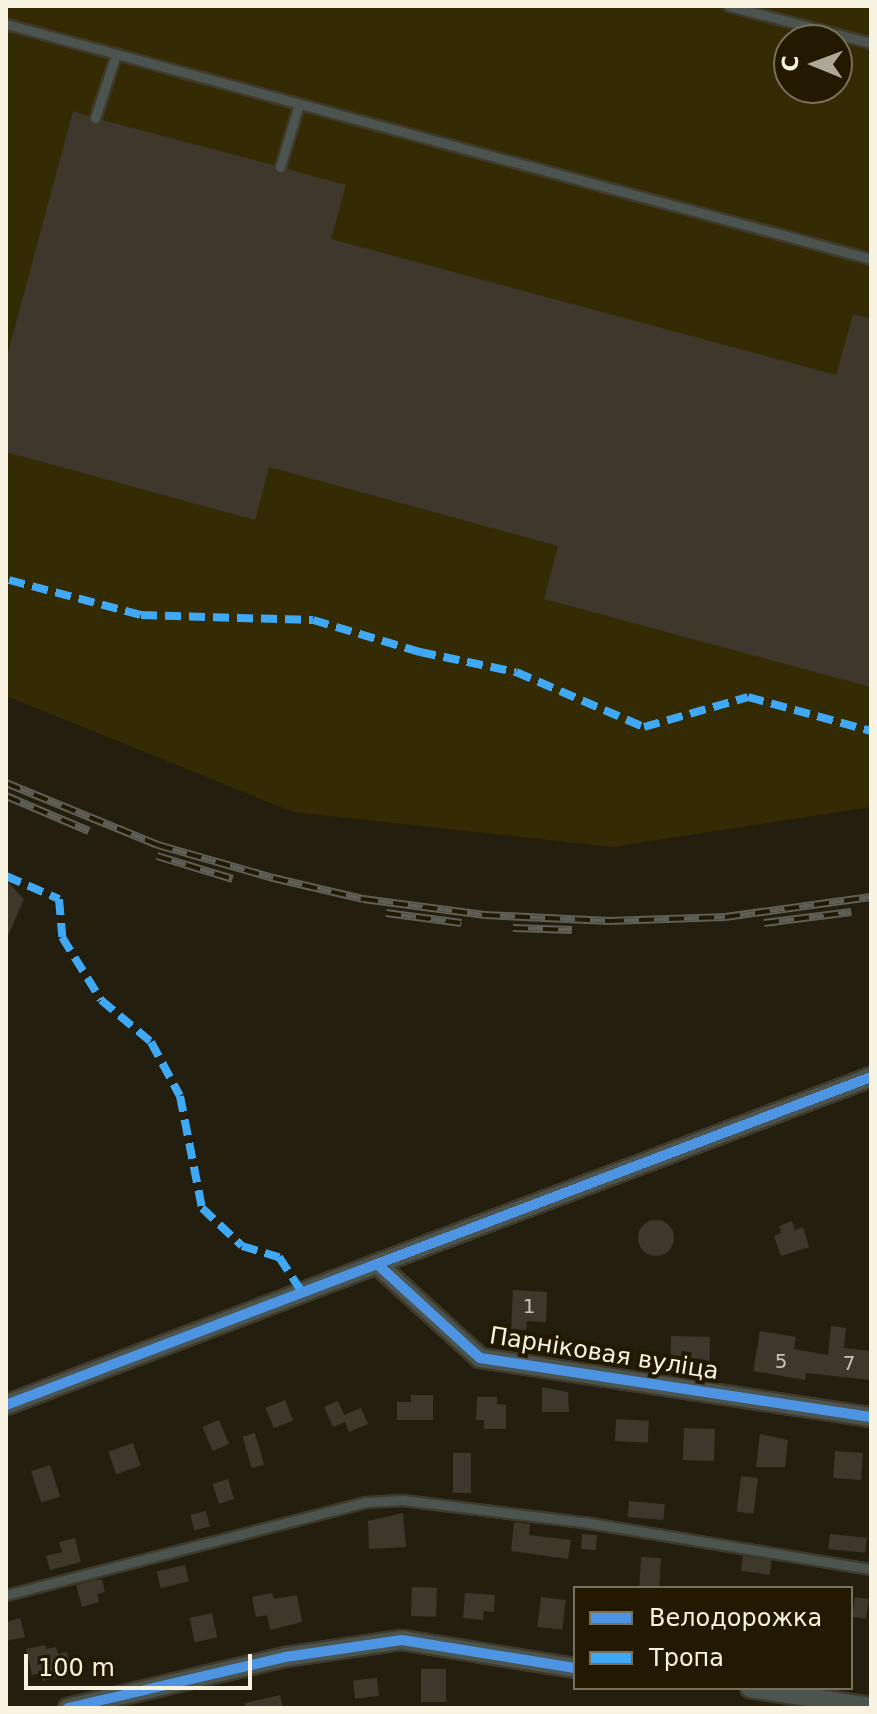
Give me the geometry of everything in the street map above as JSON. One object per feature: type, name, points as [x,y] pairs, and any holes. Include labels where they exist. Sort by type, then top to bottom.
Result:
[{"type":"street","points":[[6,1405],[871,1077]]},
{"type":"street","name":"Парніковая вуліца","points":[[377,1264],[480,1358],[871,1417]]},
{"type":"street","points":[[68,1708],[285,1657],[402,1640],[573,1668]]},
{"type":"street","points":[[763,1690],[871,1707]]},
{"type":"lane","points":[[729,6],[871,43]]},
{"type":"lane","points":[[6,24],[871,259]]},
{"type":"lane","points":[[95,118],[116,54]]},
{"type":"lane","points":[[280,167],[299,104]]},
{"type":"lane","points":[[6,1595],[366,1502],[403,1500],[671,1535],[736,1551],[871,1569]]},
{"type":"shaded area","points":[[6,6],[871,6],[871,807],[612,847],[293,812],[6,696]]},
{"type":"building","points":[[73,111],[88,116],[93,125],[102,120],[273,165],[279,174],[287,169],[346,185],[331,239],[836,375],[853,314],[871,319],[871,687],[544,599],[558,546],[269,467],[255,520],[6,452],[6,360]]},
{"type":"building","points":[[6,880],[24,899],[6,941]]},
{"type":"building","points":[[656,1220],[668,1226],[674,1238],[668,1250],[656,1256],[644,1250],[638,1238],[644,1226]]},
{"type":"building","points":[[792,1221],[795,1230],[803,1227],[809,1247],[781,1256],[774,1236],[781,1233],[779,1226]]},
{"type":"building","points":[[513,1290],[547,1292],[546,1322],[527,1321],[526,1330],[511,1329]]},
{"type":"building","points":[[831,1326],[846,1328],[844,1348],[871,1351],[871,1380],[806,1373],[805,1380],[753,1371],[760,1331],[796,1337],[794,1349],[828,1355]]},
{"type":"building","points":[[671,1336],[710,1337],[710,1363],[671,1362]]},
{"type":"building","points":[[542,1387],[568,1392],[569,1412],[542,1412]]},
{"type":"building","points":[[411,1395],[433,1395],[433,1420],[397,1420],[397,1402],[411,1402]]},
{"type":"building","points":[[477,1397],[497,1397],[497,1404],[506,1405],[506,1429],[484,1429],[484,1420],[476,1420]]},
{"type":"building","points":[[285,1400],[293,1420],[274,1428],[266,1408]]},
{"type":"building","points":[[338,1401],[344,1415],[361,1408],[368,1424],[349,1432],[345,1422],[333,1427],[324,1407]]},
{"type":"building","points":[[616,1419],[649,1421],[648,1443],[615,1441]]},
{"type":"building","points":[[219,1420],[229,1444],[213,1451],[202,1427]]},
{"type":"building","points":[[684,1428],[715,1429],[714,1461],[683,1460]]},
{"type":"building","points":[[255,1433],[264,1465],[252,1468],[243,1437]]},
{"type":"building","points":[[760,1434],[788,1440],[785,1467],[756,1467]]},
{"type":"building","points":[[133,1443],[141,1466],[116,1474],[108,1451]]},
{"type":"building","points":[[835,1451],[863,1453],[861,1480],[833,1478]]},
{"type":"building","points":[[453,1453],[471,1453],[471,1493],[453,1493]]},
{"type":"building","points":[[50,1465],[60,1496],[41,1503],[31,1471]]},
{"type":"building","points":[[741,1476],[758,1478],[753,1514],[737,1512]]},
{"type":"building","points":[[228,1479],[234,1499],[219,1504],[213,1484]]},
{"type":"building","points":[[629,1501],[665,1504],[663,1520],[628,1517]]},
{"type":"building","points":[[206,1511],[210,1527],[194,1530],[190,1515]]},
{"type":"building","points":[[403,1513],[406,1547],[369,1549],[368,1521]]},
{"type":"building","points":[[514,1522],[530,1524],[529,1535],[571,1540],[568,1559],[511,1551]]},
{"type":"building","points":[[582,1534],[597,1535],[596,1550],[581,1549]]},
{"type":"building","points":[[830,1534],[867,1538],[865,1553],[828,1549]]},
{"type":"building","points":[[75,1538],[81,1562],[50,1570],[46,1556],[62,1552],[59,1542]]},
{"type":"building","points":[[743,1556],[772,1560],[770,1575],[741,1571]]},
{"type":"building","points":[[641,1557],[661,1558],[660,1586],[639,1586]]},
{"type":"building","points":[[185,1565],[189,1582],[161,1588],[157,1572]]},
{"type":"building","points":[[102,1580],[105,1592],[97,1594],[99,1602],[82,1607],[76,1585]]},
{"type":"building","points":[[412,1587],[437,1588],[436,1617],[411,1616]]},
{"type":"building","points":[[272,1593],[274,1599],[297,1595],[302,1622],[270,1630],[267,1615],[256,1617],[252,1597]]},
{"type":"building","points":[[465,1593],[495,1595],[494,1612],[484,1611],[483,1620],[463,1618]]},
{"type":"building","points":[[541,1597],[566,1600],[562,1630],[537,1627]]},
{"type":"building","points":[[855,1597],[869,1599],[866,1619],[853,1617]]},
{"type":"building","points":[[212,1613],[217,1637],[195,1642],[190,1618]]},
{"type":"building","points":[[20,1618],[25,1637],[6,1641],[6,1622]]},
{"type":"building","points":[[45,1645],[46,1649],[56,1647],[58,1654],[67,1652],[70,1667],[62,1669],[64,1676],[42,1681],[41,1673],[32,1675],[26,1649]]},
{"type":"building","points":[[421,1669],[446,1669],[446,1702],[421,1702]]},
{"type":"building","points":[[377,1678],[379,1696],[355,1698],[353,1681]]},
{"type":"building","points":[[280,1695],[283,1708],[245,1708],[245,1703]]},
{"type":"railway","points":[[6,783],[158,845],[273,878],[363,899],[485,915],[609,921],[725,917],[871,897]]},
{"type":"railway","points":[[6,796],[89,831]]},
{"type":"railway","points":[[157,856],[233,879]]},
{"type":"railway","points":[[764,923],[851,912]]},
{"type":"railway","points":[[386,913],[461,923]]},
{"type":"railway","points":[[513,928],[572,930]]},
{"type":"marked path","points":[[9,580],[141,615],[313,620],[420,652],[516,672],[644,727],[748,697],[871,731]]},
{"type":"marked path","points":[[6,876],[59,899],[62,937],[101,1000],[151,1042],[180,1096],[202,1208],[242,1246],[279,1257],[302,1292]]},
{"type":"cycle path","points":[[377,1264],[871,1077]]},
{"type":"cycle path","points":[[6,1405],[377,1264],[480,1358],[871,1417]]},
{"type":"cycle path","points":[[68,1708],[285,1657],[402,1640],[573,1668]]}]
